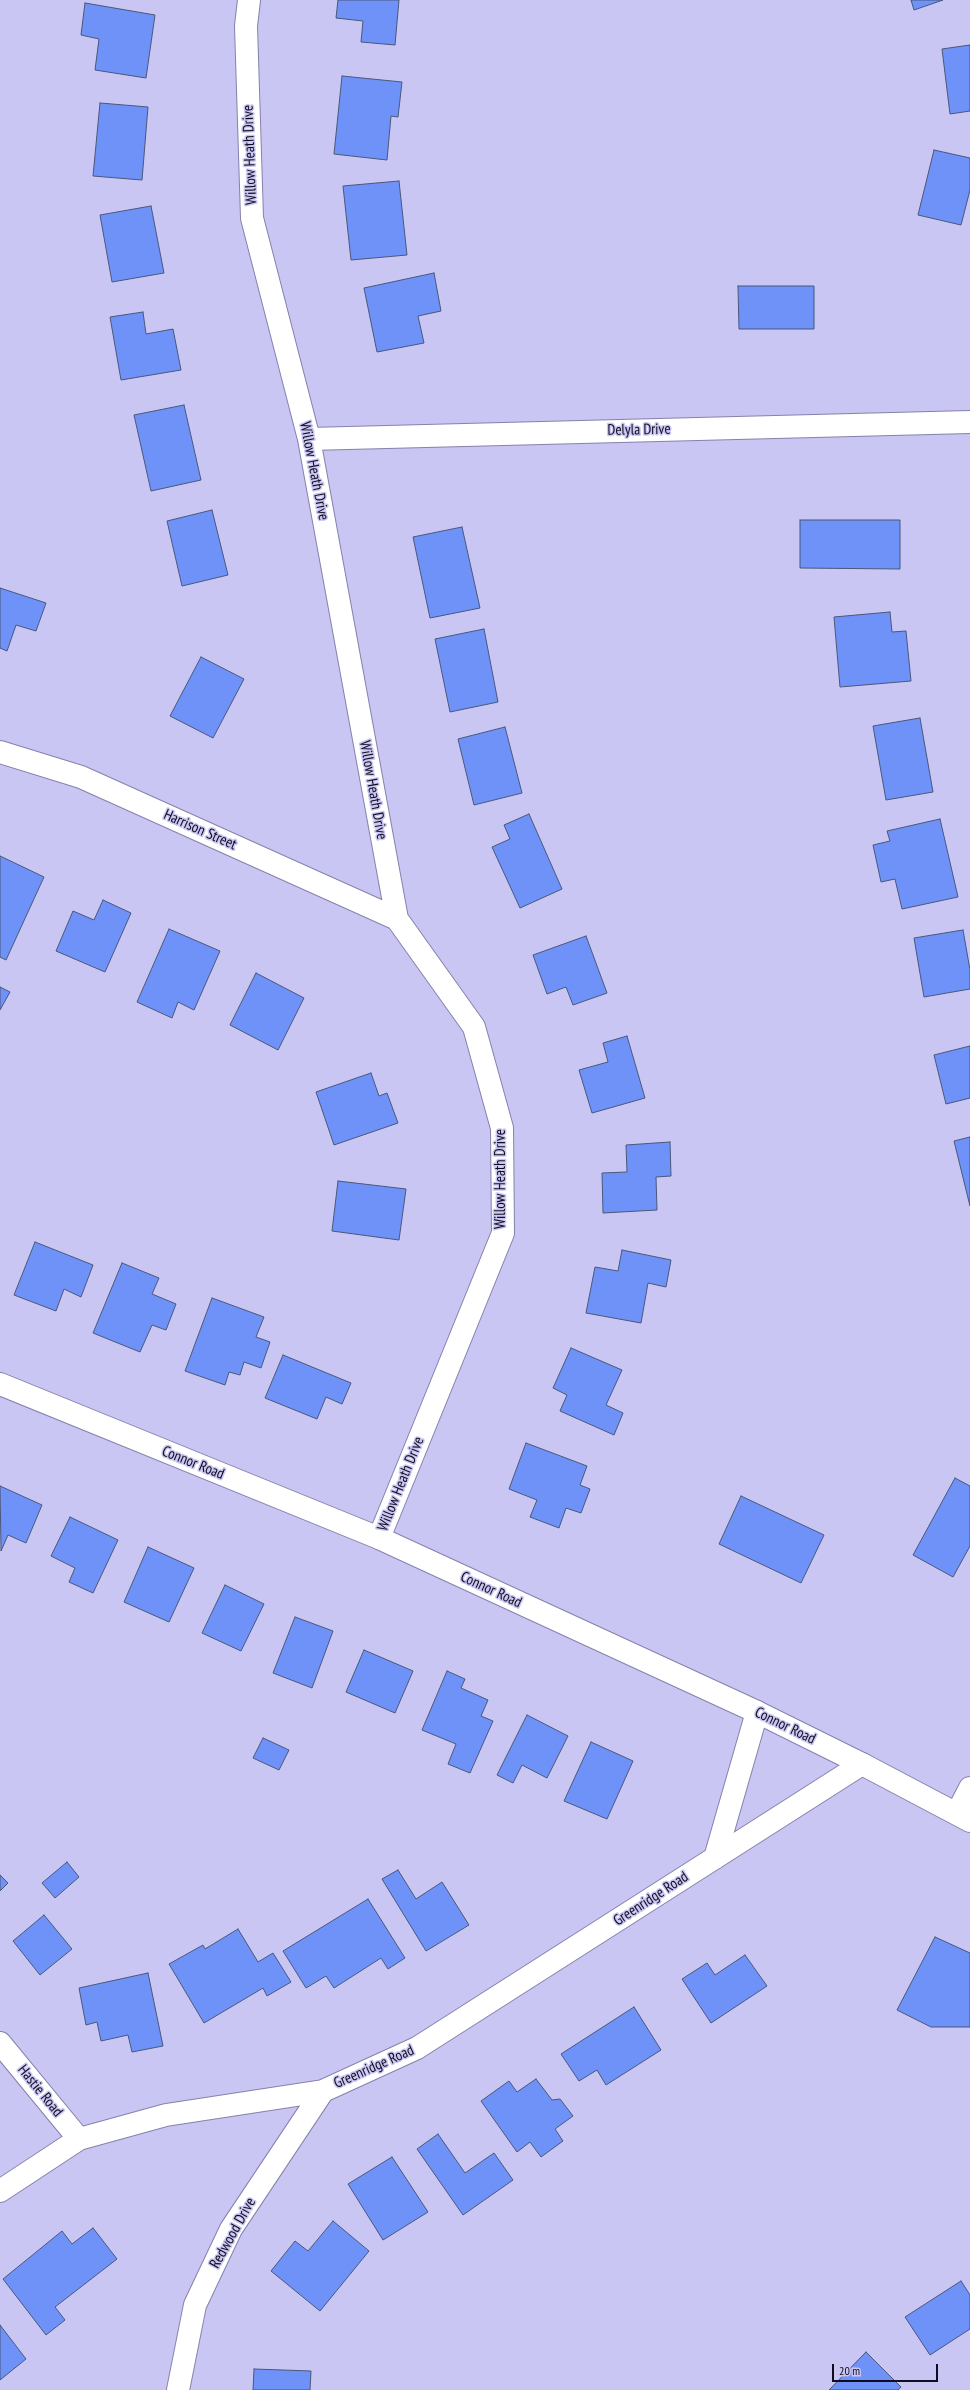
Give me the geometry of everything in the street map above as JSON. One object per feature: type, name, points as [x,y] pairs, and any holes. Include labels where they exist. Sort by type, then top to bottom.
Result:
[{"type":"street","name":"Willow Heath Drive","points":[[248,0],[246,26],[252,218],[309,439],[397,919],[474,1027],[502,1128],[503,1233],[379,1538]]},
{"type":"street","name":"Delyla Drive","points":[[309,439],[970,422]]},
{"type":"street","name":"Harrison Street","points":[[0,752],[81,777],[397,919]]},
{"type":"street","name":"Connor Road","points":[[0,1384],[379,1538],[757,1712],[964,1817]]},
{"type":"street","points":[[715,1858],[757,1712]]},
{"type":"street","name":"Greenridge Road","points":[[0,2191],[79,2139],[166,2115],[323,2091],[417,2048],[862,1764]]},
{"type":"street","points":[[964,1817],[970,1788]]},
{"type":"street","name":"Hastie Road","points":[[0,2043],[79,2139]]},
{"type":"street","name":"Redwood Drive","points":[[178,2390],[195,2305],[231,2229],[323,2091]]},
{"type":"building","points":[[338,0],[399,0],[395,45],[361,42],[363,21],[336,18]]},
{"type":"building","points":[[911,0],[943,0],[914,10]]},
{"type":"building","points":[[85,3],[155,15],[146,78],[95,70],[99,39],[81,35]]},
{"type":"building","points":[[970,45],[970,111],[950,114],[942,49]]},
{"type":"building","points":[[342,76],[402,82],[398,117],[391,116],[387,160],[334,154]]},
{"type":"building","points":[[100,103],[148,107],[142,180],[93,176]]},
{"type":"building","points":[[934,150],[970,158],[970,190],[961,225],[918,215]]},
{"type":"building","points":[[399,181],[407,255],[351,260],[343,186]]},
{"type":"building","points":[[151,206],[164,273],[112,282],[100,215]]},
{"type":"building","points":[[434,273],[441,311],[418,316],[424,343],[377,352],[364,288]]},
{"type":"building","points":[[738,286],[814,286],[814,329],[739,329]]},
{"type":"building","points":[[143,312],[146,334],[173,329],[181,370],[121,380],[110,317]]},
{"type":"building","points":[[184,405],[201,480],[151,491],[134,415]]},
{"type":"building","points":[[212,510],[228,575],[182,586],[167,521]]},
{"type":"building","points":[[800,520],[900,520],[900,569],[800,568]]},
{"type":"building","points":[[462,527],[480,608],[430,618],[413,537]]},
{"type":"building","points":[[0,588],[46,603],[36,631],[16,625],[7,651],[0,648]]},
{"type":"building","points":[[890,612],[892,632],[906,631],[911,681],[840,687],[834,617]]},
{"type":"building","points":[[484,629],[498,702],[450,712],[435,639]]},
{"type":"building","points":[[201,657],[244,679],[213,738],[170,716]]},
{"type":"building","points":[[920,718],[933,792],[886,800],[873,726]]},
{"type":"building","points":[[505,727],[522,793],[474,805],[458,739]]},
{"type":"building","points":[[529,814],[562,889],[520,908],[492,847],[510,839],[504,825]]},
{"type":"building","points":[[940,819],[958,897],[902,909],[895,879],[881,882],[873,845],[890,841],[887,831]]},
{"type":"building","points":[[0,856],[44,877],[6,960],[0,957]]},
{"type":"building","points":[[103,900],[131,913],[105,972],[56,951],[73,911],[94,920]]},
{"type":"building","points":[[169,929],[220,951],[194,1010],[178,1002],[172,1018],[137,1002]]},
{"type":"building","points":[[963,930],[970,970],[970,989],[924,997],[914,938]]},
{"type":"building","points":[[586,936],[607,993],[573,1005],[566,987],[547,994],[533,955]]},
{"type":"building","points":[[256,973],[304,998],[278,1050],[230,1025]]},
{"type":"building","points":[[0,987],[10,992],[0,1010]]},
{"type":"building","points":[[627,1036],[645,1098],[592,1113],[579,1070],[608,1062],[603,1043]]},
{"type":"building","points":[[970,1046],[970,1098],[946,1104],[934,1055]]},
{"type":"building","points":[[371,1073],[379,1096],[387,1093],[398,1123],[334,1145],[316,1092]]},
{"type":"building","points":[[970,1137],[970,1206],[954,1141]]},
{"type":"building","points":[[670,1142],[671,1176],[656,1177],[657,1210],[603,1213],[602,1173],[627,1172],[626,1145]]},
{"type":"building","points":[[338,1181],[406,1189],[399,1240],[332,1231]]},
{"type":"building","points":[[35,1242],[93,1265],[81,1297],[64,1289],[56,1311],[14,1295]]},
{"type":"building","points":[[622,1250],[671,1260],[666,1287],[648,1283],[641,1323],[586,1313],[595,1267],[618,1271]]},
{"type":"building","points":[[122,1263],[159,1278],[152,1294],[176,1304],[166,1330],[152,1325],[140,1352],[93,1333]]},
{"type":"building","points":[[212,1298],[264,1317],[256,1337],[270,1342],[261,1368],[244,1362],[240,1375],[229,1372],[225,1385],[185,1371]]},
{"type":"building","points":[[571,1348],[622,1370],[606,1405],[623,1413],[614,1435],[560,1411],[567,1395],[553,1388]]},
{"type":"building","points":[[283,1355],[351,1383],[342,1404],[326,1397],[317,1419],[265,1398]]},
{"type":"building","points":[[526,1443],[587,1466],[580,1485],[590,1489],[581,1513],[566,1508],[559,1528],[530,1517],[537,1500],[509,1489]]},
{"type":"building","points":[[955,1478],[970,1486],[970,1546],[953,1577],[913,1555]]},
{"type":"building","points":[[0,1486],[42,1505],[26,1543],[8,1535],[1,1551]]},
{"type":"building","points":[[741,1496],[824,1535],[801,1583],[719,1544]]},
{"type":"building","points":[[70,1517],[118,1540],[93,1593],[69,1582],[75,1568],[51,1556]]},
{"type":"building","points":[[148,1547],[194,1568],[169,1622],[124,1602]]},
{"type":"building","points":[[225,1585],[264,1604],[241,1651],[202,1633]]},
{"type":"building","points":[[295,1617],[333,1631],[312,1688],[273,1673]]},
{"type":"building","points":[[364,1650],[413,1671],[395,1713],[346,1692]]},
{"type":"building","points":[[447,1671],[465,1679],[461,1688],[488,1700],[481,1716],[493,1721],[470,1773],[448,1764],[456,1744],[422,1730]]},
{"type":"building","points":[[527,1715],[568,1736],[547,1778],[522,1765],[513,1783],[497,1775]]},
{"type":"building","points":[[263,1738],[289,1750],[279,1770],[253,1758]]},
{"type":"building","points":[[591,1742],[633,1761],[607,1819],[564,1801]]},
{"type":"building","points":[[67,1862],[79,1877],[55,1898],[42,1883]]},
{"type":"building","points":[[398,1870],[416,1899],[442,1882],[469,1925],[426,1951],[382,1879]]},
{"type":"building","points":[[0,1875],[8,1883],[0,1891]]},
{"type":"building","points":[[368,1899],[405,1958],[388,1969],[381,1958],[334,1988],[326,1976],[306,1988],[283,1951]]},
{"type":"building","points":[[44,1915],[72,1949],[40,1975],[13,1941]]},
{"type":"building","points":[[238,1929],[258,1962],[273,1953],[291,1982],[267,1996],[263,1988],[204,2023],[169,1964],[203,1945],[205,1949]]},
{"type":"building","points":[[935,1937],[970,1953],[970,2027],[931,2027],[897,2010]]},
{"type":"building","points":[[745,1955],[767,1986],[711,2023],[682,1979],[707,1963],[715,1975]]},
{"type":"building","points":[[148,1973],[163,2046],[132,2052],[128,2035],[101,2041],[97,2022],[86,2025],[79,1988]]},
{"type":"building","points":[[634,2007],[661,2050],[606,2085],[597,2070],[579,2081],[561,2054]]},
{"type":"building","points":[[536,2079],[552,2100],[560,2099],[573,2116],[555,2129],[563,2141],[541,2157],[530,2142],[517,2152],[481,2101],[509,2081],[517,2092]]},
{"type":"building","points":[[438,2134],[465,2173],[494,2153],[513,2180],[463,2215],[417,2149]]},
{"type":"building","points":[[392,2157],[428,2212],[383,2240],[348,2184]]},
{"type":"building","points":[[333,2221],[369,2251],[320,2311],[271,2271],[295,2241],[308,2251]]},
{"type":"building","points":[[93,2228],[117,2259],[55,2307],[65,2320],[46,2335],[3,2279],[62,2231],[72,2244]]},
{"type":"building","points":[[961,2281],[970,2295],[970,2329],[930,2355],[905,2317]]},
{"type":"building","points":[[0,2325],[26,2359],[0,2380]]},
{"type":"building","points":[[866,2352],[901,2387],[898,2390],[829,2390]]},
{"type":"building","points":[[254,2369],[311,2371],[310,2390],[253,2390]]}]
